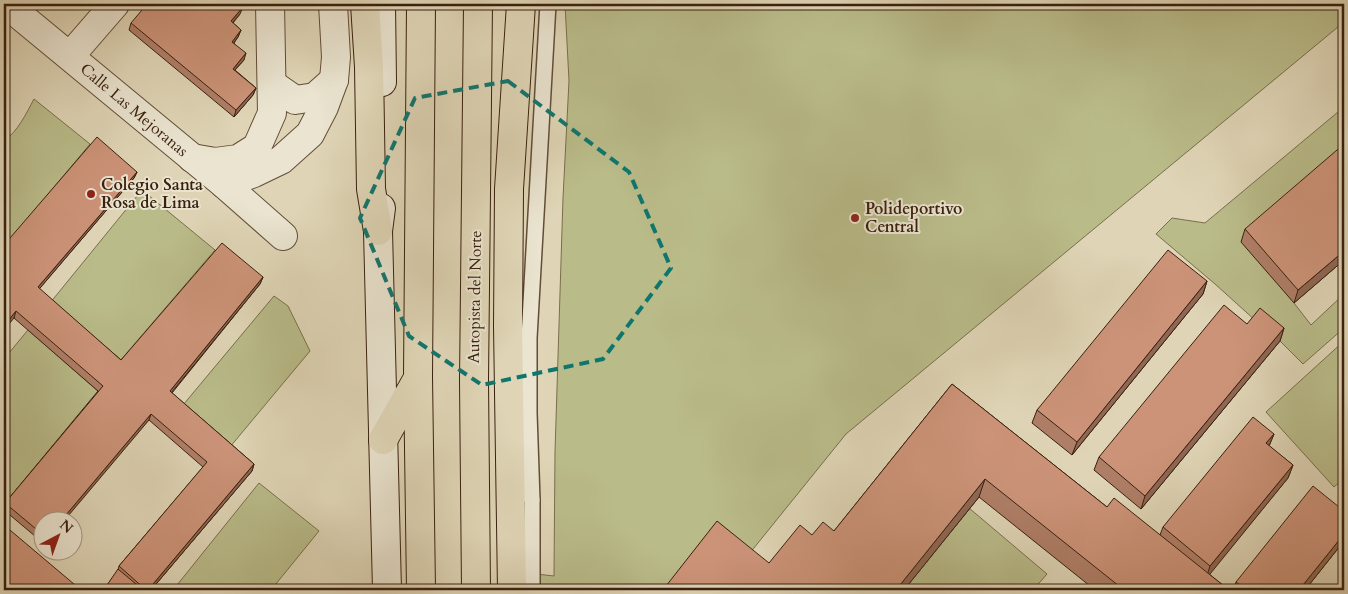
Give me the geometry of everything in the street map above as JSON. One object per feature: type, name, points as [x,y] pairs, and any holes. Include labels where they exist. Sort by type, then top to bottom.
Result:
[{"type":"main road","points":[[365,4],[369,67],[371,188],[378,231]]},
{"type":"main road","points":[[421,4],[418,376],[421,590]]},
{"type":"main road","name":"Autopista del Norte","points":[[476,590],[474,381],[478,4]]},
{"type":"main road","points":[[512,590],[508,326],[509,189],[520,4]]},
{"type":"main road","points":[[383,440],[418,376]]},
{"type":"street","name":"Calle Las Mejoranas","points":[[6,4],[224,184],[283,236]]},
{"type":"street","points":[[70,56],[115,4]]},
{"type":"street","points":[[192,158],[215,162],[238,159],[256,147],[272,113],[270,4]]},
{"type":"street","points":[[224,184],[254,173],[280,160],[310,134],[324,107],[334,80],[336,57],[333,4]]},
{"type":"street","points":[[381,4],[384,192],[378,231],[387,590]]},
{"type":"street","points":[[272,84],[294,100],[315,96],[334,80]]},
{"type":"lane","points":[[532,590],[529,338],[548,4]]},
{"type":"lane","points":[[529,413],[510,456],[532,500]]},
{"type":"highlighted area","points":[[508,81],[629,172],[671,268],[603,359],[482,385],[409,336],[360,218],[415,98]]},
{"type":"green space","name":"Polideportivo Central","points":[[565,4],[1344,4],[1344,22],[846,434],[741,564],[670,590],[534,590],[536,574],[554,576],[555,452],[563,198],[569,81]]},
{"type":"green space","points":[[34,99],[90,144],[4,247],[4,141],[18,127]]},
{"type":"green space","points":[[1344,107],[1344,153],[1294,303],[1311,325],[1344,294],[1344,328],[1303,364],[1280,341],[1156,234],[1172,218],[1205,223]]},
{"type":"green space","points":[[142,190],[215,250],[119,362],[50,303]]},
{"type":"green space","points":[[274,296],[288,306],[310,351],[230,447],[183,405]]},
{"type":"green space","points":[[28,330],[100,393],[4,508],[4,359]]},
{"type":"green space","points":[[1344,341],[1344,478],[1334,487],[1266,412]]},
{"type":"green space","points":[[259,483],[319,531],[271,590],[173,590]]},
{"type":"green space","points":[[969,508],[1047,574],[1033,590],[903,590]]},
{"type":"building","points":[[147,4],[239,4],[243,7],[231,21],[241,30],[232,42],[246,53],[233,69],[256,88],[236,110],[131,23]]},
{"type":"building","points":[[97,137],[137,172],[38,287],[121,360],[222,243],[263,277],[170,391],[254,464],[148,590],[119,566],[207,462],[151,414],[68,512],[32,512],[32,526],[5,503],[103,386],[16,311],[4,326],[4,245]]},
{"type":"building","points":[[1344,144],[1344,251],[1298,290],[1245,229]]},
{"type":"building","points":[[1168,250],[1207,281],[1077,442],[1037,410]]},
{"type":"building","points":[[1224,305],[1247,324],[1260,308],[1284,328],[1145,496],[1099,457]]},
{"type":"building","points":[[952,384],[1107,507],[1114,498],[1229,590],[1124,590],[985,479],[896,590],[671,590],[666,586],[717,521],[769,563],[800,525],[812,535],[823,522],[834,531]]},
{"type":"building","points":[[1253,417],[1274,434],[1266,443],[1293,465],[1210,566],[1163,527]]},
{"type":"building","points":[[1313,486],[1344,511],[1344,534],[1299,590],[1247,590],[1236,582]]},
{"type":"building","points":[[4,525],[32,549],[32,562],[48,562],[81,590],[4,590]]},
{"type":"building","points":[[118,569],[143,590],[107,590],[105,588]]},
{"type":"place","name":"Colegio Santa Rosa de Lima","points":[[91,194]]},
{"type":"place","name":"Polideportivo Central","points":[[855,218]]}]
